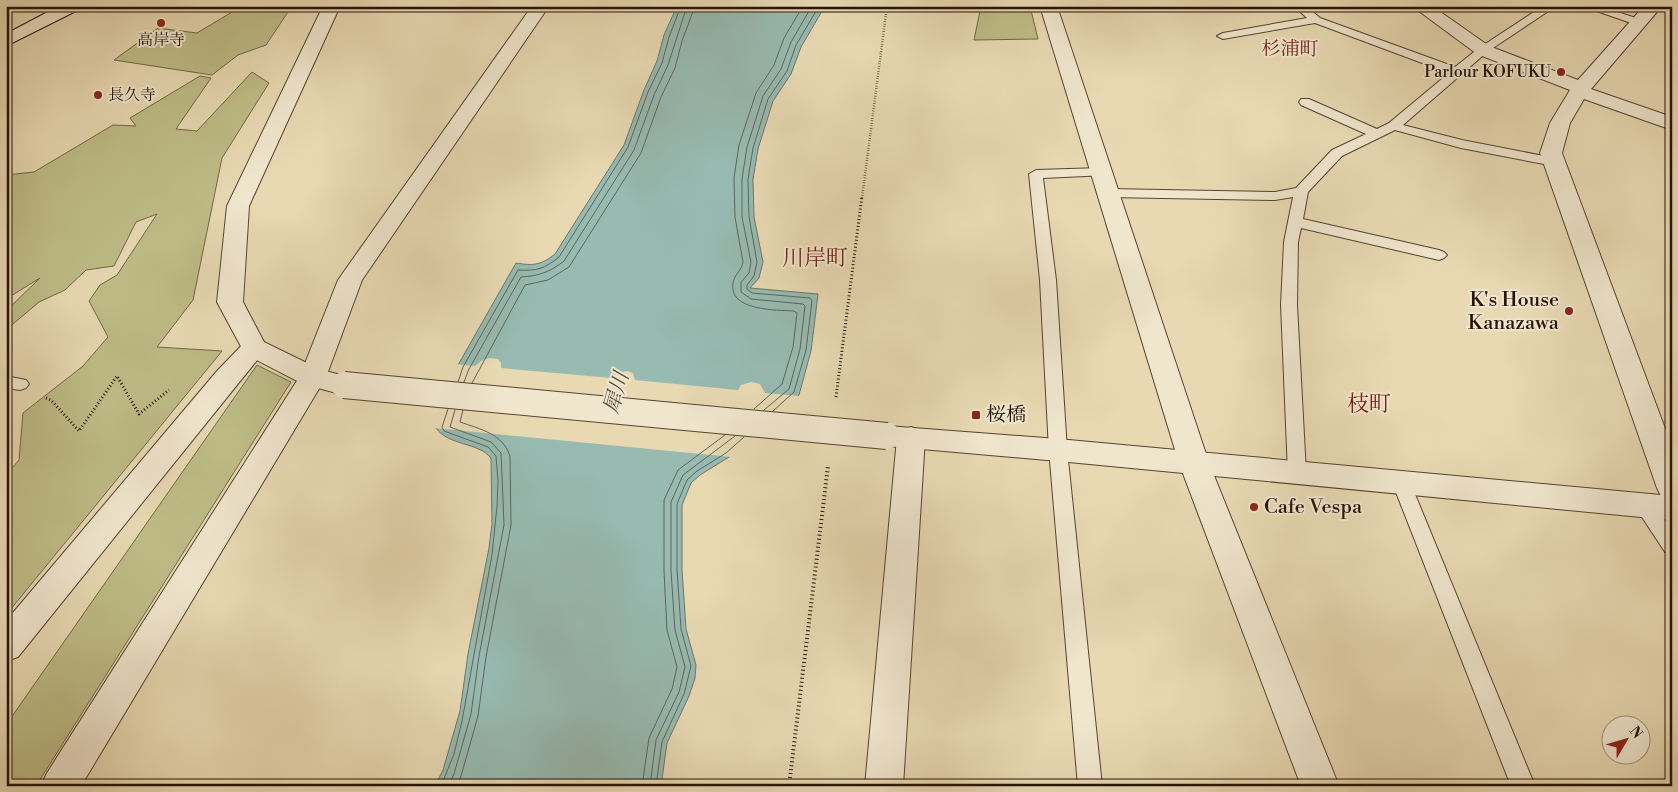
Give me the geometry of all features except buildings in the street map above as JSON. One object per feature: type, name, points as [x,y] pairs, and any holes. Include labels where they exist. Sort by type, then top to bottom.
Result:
[{"type":"street","points":[[6,41],[72,6]]},
{"type":"street","points":[[332,6],[238,206],[230,302],[254,348],[313,377],[344,386],[1058,450],[1658,507]]},
{"type":"street","points":[[60,786],[313,377],[350,280],[541,6]]},
{"type":"street","points":[[1048,6],[1194,463],[1320,786]]},
{"type":"street","points":[[1420,6],[1484,50],[1672,124]]},
{"type":"street","points":[[1646,14],[1580,89],[1560,123],[1551,153],[1672,488]]},
{"type":"street","points":[[6,646],[227,378],[254,348]]},
{"type":"street","points":[[884,786],[899,437]]},
{"type":"lane","points":[[1299,6],[1316,20],[1457,72]]},
{"type":"lane","points":[[1297,473],[1289,305],[1291,242],[1300,191],[1336,153],[1394,126],[1484,50],[1551,6]]},
{"type":"lane","points":[[1587,6],[1646,14]]},
{"type":"lane","points":[[1223,36],[1316,20]]},
{"type":"lane","points":[[1305,102],[1377,134]]},
{"type":"lane","points":[[1394,126],[1461,144],[1554,162]]},
{"type":"lane","points":[[1090,786],[1058,450],[1048,280],[1036,174],[1105,183],[1275,196],[1300,191]]},
{"type":"lane","points":[[1295,222],[1439,255]]},
{"type":"lane","points":[[1401,482],[1523,786]]},
{"type":"lane","points":[[1658,507],[1672,546]]},
{"type":"path","points":[[13,383],[51,400],[79,432],[117,376],[139,414],[177,384]]},
{"type":"shaded area","points":[[242,6],[292,6],[266,45],[238,55],[212,75],[114,60],[158,28],[197,33]]},
{"type":"shaded area","points":[[981,6],[1030,6],[1038,39],[974,40]]},
{"type":"shaded area","points":[[252,72],[269,83],[222,158],[193,300],[157,347],[222,351],[6,615],[6,475],[19,460],[23,413],[83,366],[108,337],[89,301],[100,285],[117,275],[157,214],[136,222],[114,266],[86,270],[65,290],[39,302],[6,330],[6,311],[40,278],[6,299],[6,175],[34,172],[113,125],[136,126],[130,118],[200,76],[211,78],[176,129],[197,131]]},
{"type":"shaded area","points":[[257,365],[291,382],[36,786],[6,786],[6,725]]},
{"type":"water","name":"犀川","points":[[677,6],[825,6],[801,47],[791,74],[773,101],[758,149],[753,179],[754,217],[763,262],[759,278],[750,288],[818,294],[811,351],[799,395],[729,457],[700,475],[691,483],[682,505],[682,570],[686,629],[696,665],[695,678],[689,696],[667,743],[661,786],[435,786],[443,770],[460,711],[468,654],[492,524],[491,458],[479,449],[448,438],[436,428],[458,365],[516,263],[537,264],[555,254],[624,145],[657,61],[664,35]]},
{"type":"pier","points":[[489,358],[498,359],[501,363],[501,368],[611,378],[618,373],[627,371],[633,373],[635,380],[738,390],[741,385],[751,382],[760,384],[765,393],[801,396],[732,457],[434,428],[456,364],[475,366]]},
{"type":"place","name":"高岸寺","points":[[161,23]]},
{"type":"place","name":"Parlour KOFUKU","points":[[1561,72]]},
{"type":"place","name":"長久寺","points":[[98,95]]},
{"type":"place","name":"K's House Kanazawa","points":[[1569,311]]},
{"type":"place","name":"桜橋","points":[[976,415]]},
{"type":"place","name":"Cafe Vespa","points":[[1254,507]]},
{"type":"district","name":"杉浦町","points":[[1290,49]]},
{"type":"district","name":"川岸町","points":[[815,258]]},
{"type":"district","name":"枝町","points":[[1369,404]]}]
